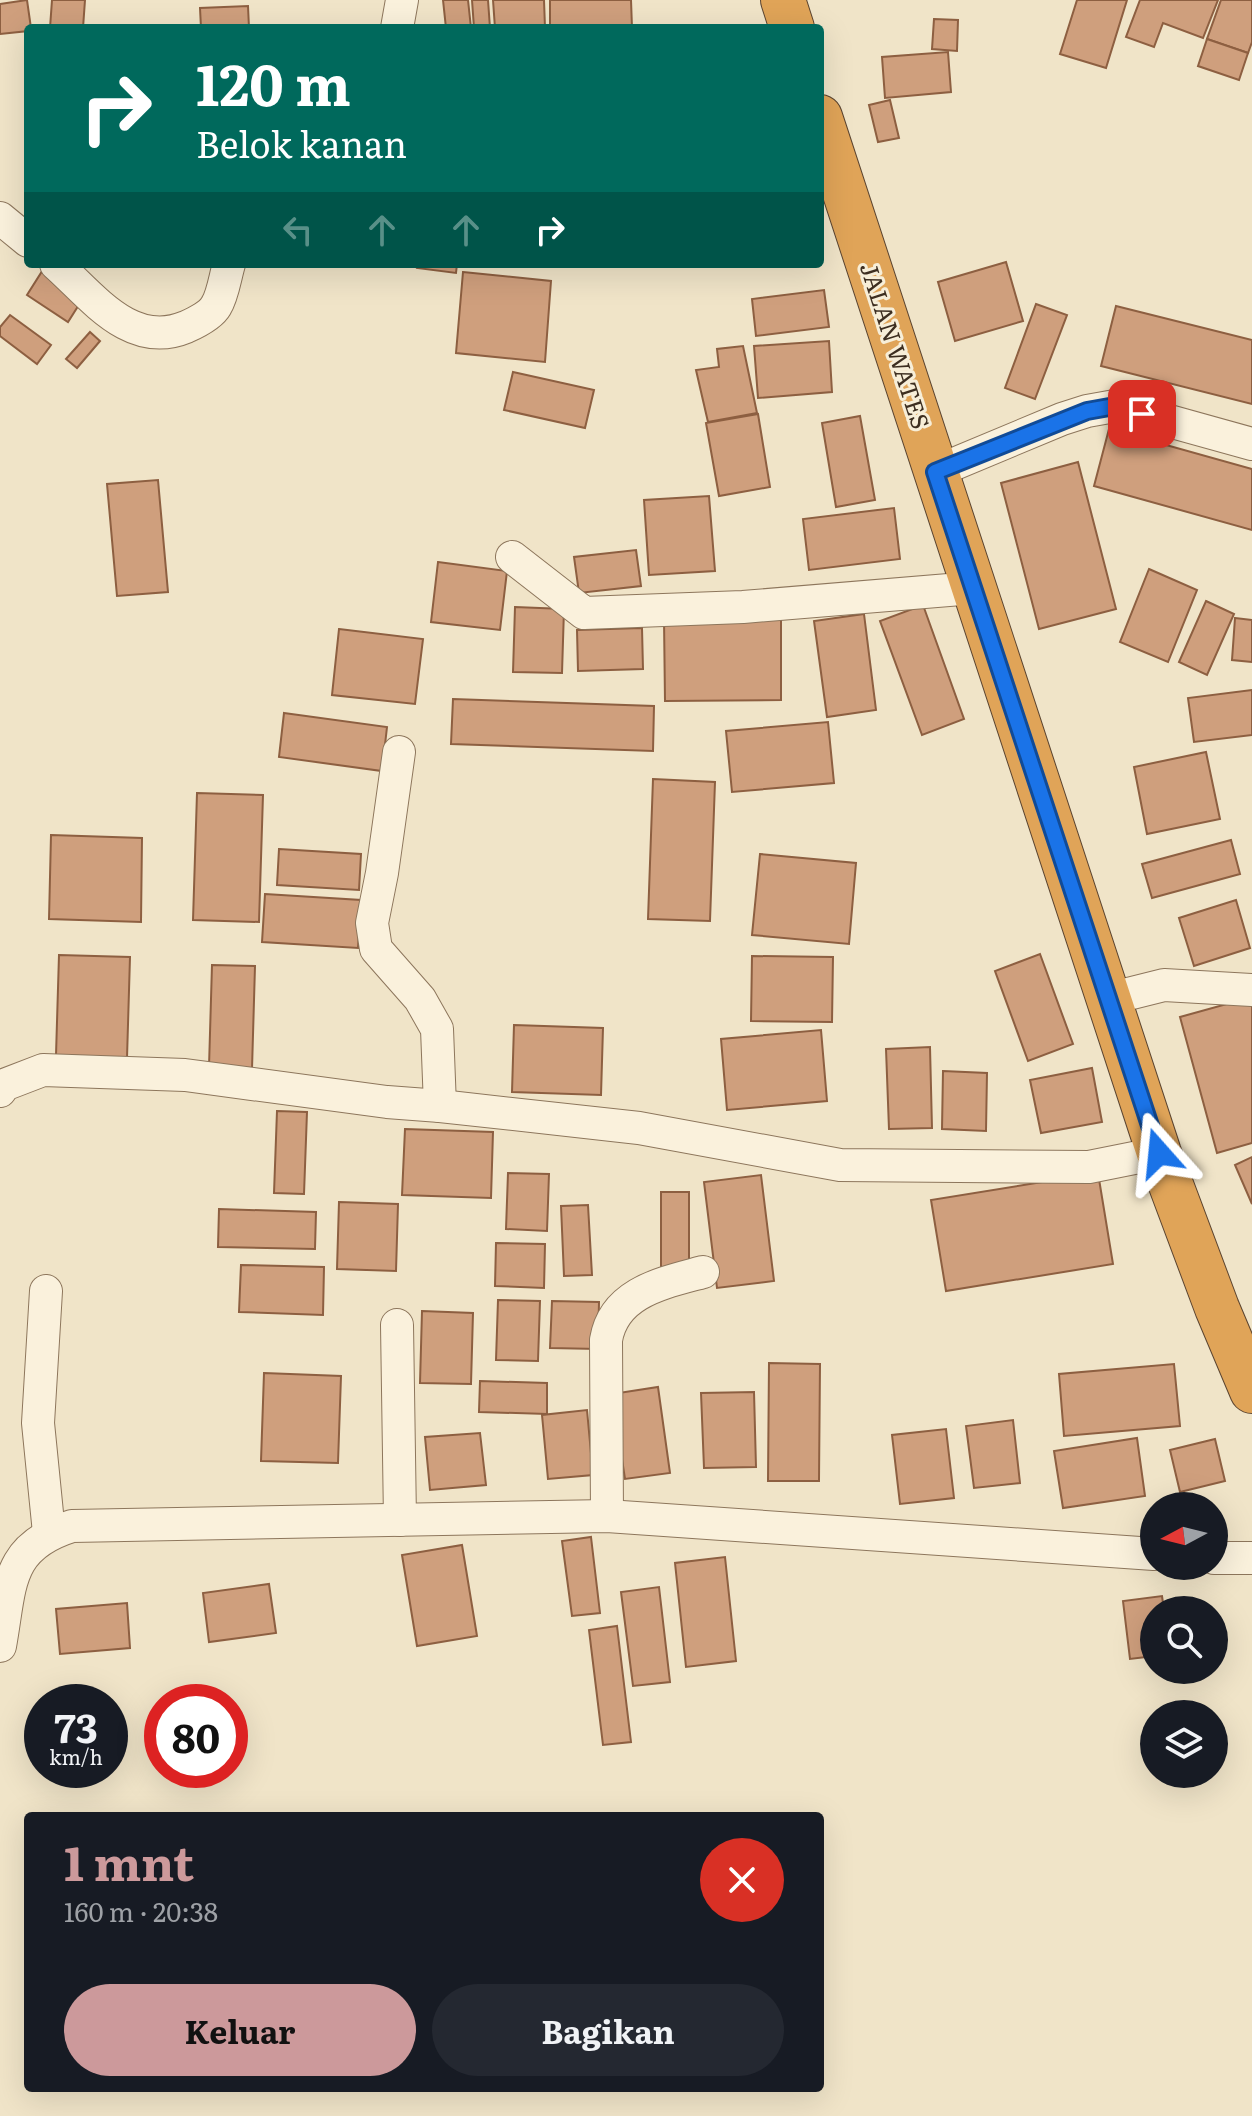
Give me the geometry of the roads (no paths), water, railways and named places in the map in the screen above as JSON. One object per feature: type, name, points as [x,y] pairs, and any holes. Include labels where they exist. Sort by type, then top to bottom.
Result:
[{"type":"highway","points":[[783,0],[791,24]]},
{"type":"highway","name":"JALAN WATES","points":[[824,138],[1159,1153],[1252,1391]]},
{"type":"street","points":[[398,24],[402,0]]},
{"type":"street","points":[[0,218],[24,238]]},
{"type":"street","points":[[61,268],[128,327],[152,334],[185,327],[216,307],[228,268]]},
{"type":"street","points":[[935,472],[1062,419],[1115,406],[1252,444]]},
{"type":"street","points":[[512,557],[584,613],[743,607],[973,588]]},
{"type":"street","points":[[399,752],[372,923],[376,949],[420,999],[437,1029],[440,1106]]},
{"type":"street","points":[[1108,999],[1164,985],[1252,990]]},
{"type":"street","points":[[0,1091],[4,1085],[43,1070],[185,1075],[387,1102],[639,1128],[840,1165],[1089,1167],[1159,1153]]},
{"type":"street","points":[[607,1516],[606,1352],[609,1322],[649,1287],[703,1272]]},
{"type":"street","points":[[0,1646],[16,1564],[25,1543],[38,1423],[46,1291]]},
{"type":"street","points":[[397,1325],[400,1520]]},
{"type":"street","points":[[25,1543],[72,1526],[607,1516],[1140,1553]]},
{"type":"street","points":[[1228,1558],[1252,1558]]}]
